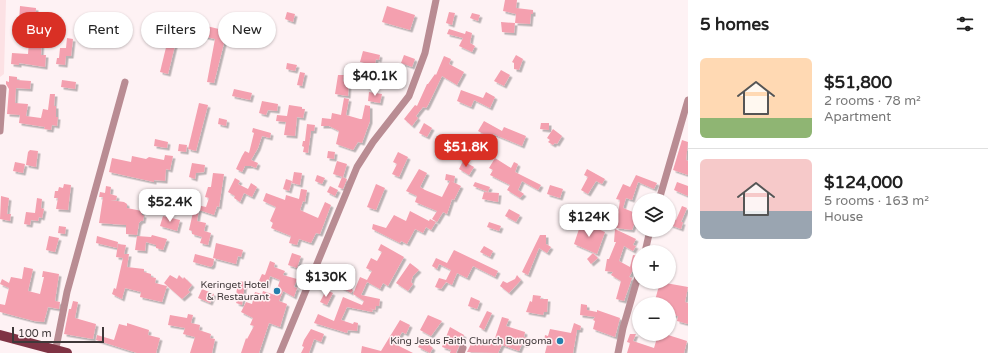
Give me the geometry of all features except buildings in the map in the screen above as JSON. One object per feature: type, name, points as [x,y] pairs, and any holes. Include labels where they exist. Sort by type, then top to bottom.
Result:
[{"type":"main road","points":[[0,336],[67,353]]},
{"type":"street","points":[[280,353],[358,167],[373,142],[409,96],[425,53],[436,0]]},
{"type":"street","points":[[56,351],[67,292],[125,82]]},
{"type":"street","points":[[0,88],[3,88],[0,131]]},
{"type":"street","points":[[661,193],[688,100]]},
{"type":"street","points":[[618,353],[622,328],[634,289]]},
{"type":"shaded area","points":[[0,0],[6,0],[4,74],[0,77]]},
{"type":"place","name":"Keringet Hotel & Restaurant","points":[[277,291]]},
{"type":"place","name":"King Jesus Faith Church Bungoma","points":[[560,341]]}]
